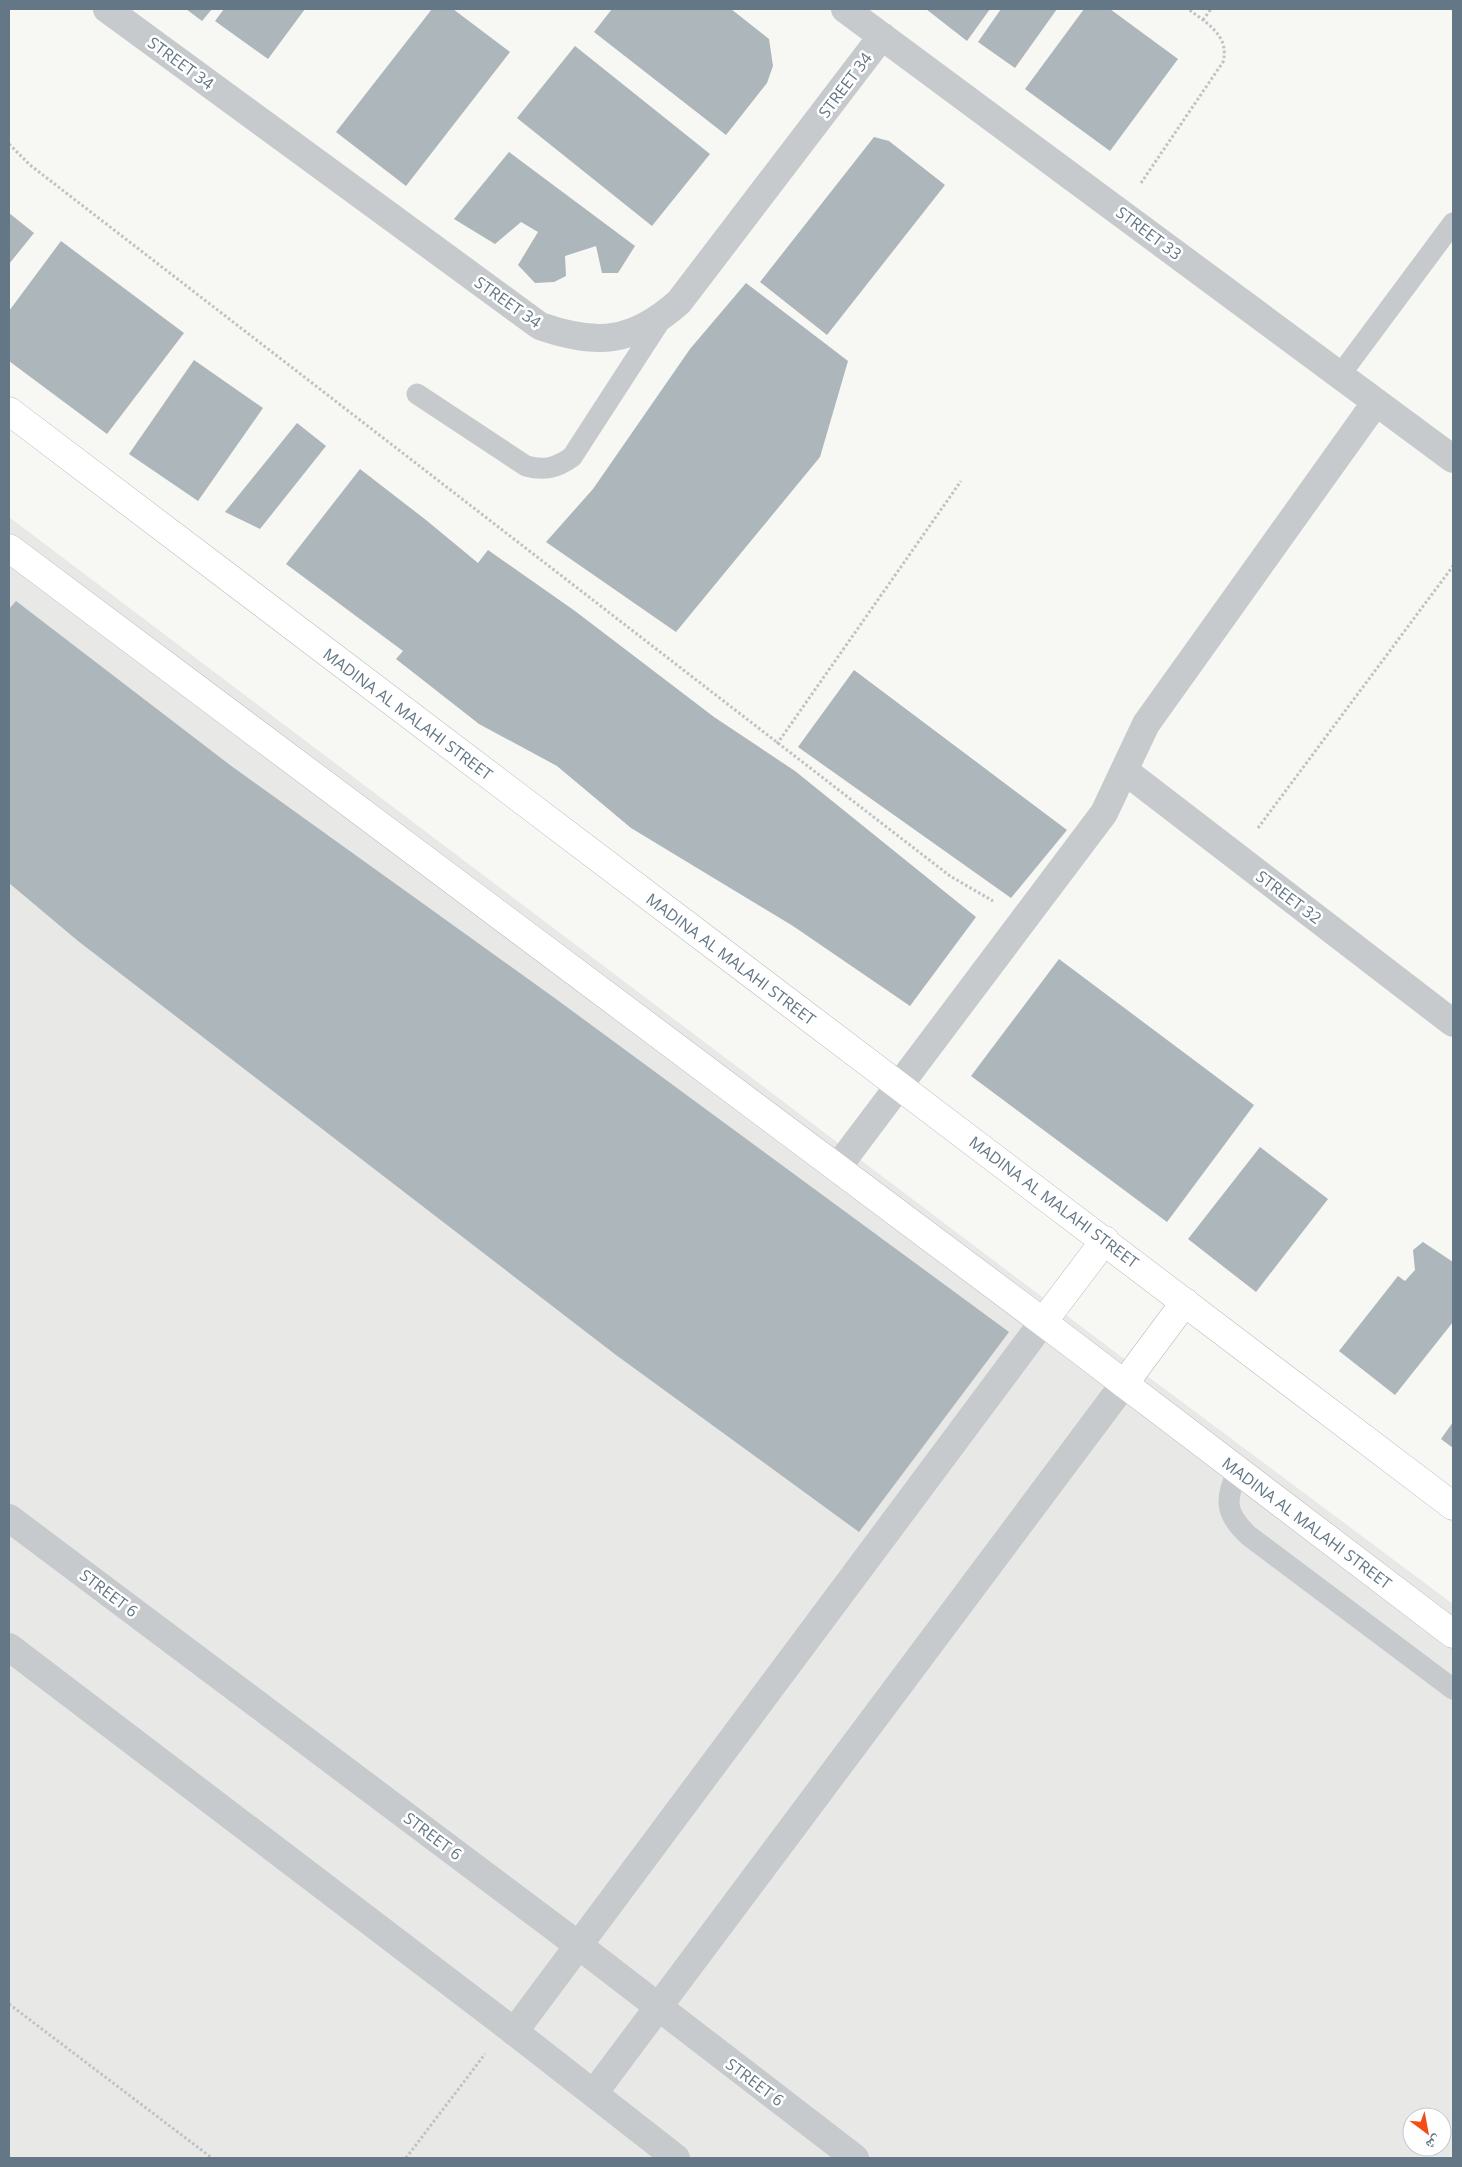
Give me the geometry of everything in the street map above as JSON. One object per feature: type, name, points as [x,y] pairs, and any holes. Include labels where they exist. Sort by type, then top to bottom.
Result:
[{"type":"street","name":"STREET 34","points":[[107,9],[540,326],[570,337],[602,339],[633,332],[662,318],[679,302],[882,36]]},
{"type":"street","name":"STREET 33","points":[[845,9],[1453,459]]},
{"type":"street","points":[[837,1168],[1104,812],[1146,724],[1376,402]]},
{"type":"street","name":"MADINA AL MALAHI STREET","points":[[9,411],[898,1086],[1105,1240],[1453,1506]]},
{"type":"street","name":"MADINA AL MALAHI STREET","points":[[9,548],[1043,1322],[1453,1634]]},
{"type":"street","name":"STREET 32","points":[[1125,771],[1453,1023]]},
{"type":"street","points":[[511,2029],[578,1945],[1105,1240]]},
{"type":"street","points":[[594,2093],[1185,1302]]},
{"type":"street","name":"STREET 6","points":[[9,1518],[578,1945],[855,2158]]},
{"type":"street","points":[[9,1648],[511,2029],[676,2158]]},
{"type":"lane","points":[[1340,375],[1453,223]]},
{"type":"lane","points":[[417,394],[526,466],[538,470],[551,469],[572,457],[662,318]]},
{"type":"lane","points":[[1238,1470],[1228,1492],[1229,1509],[1237,1525],[1453,1689]]},
{"type":"path","points":[[1121,212],[1223,62],[1226,52],[1223,41],[1203,20],[1188,9]]},
{"type":"path","points":[[1203,20],[1211,9]]},
{"type":"path","points":[[9,144],[30,165],[777,744],[950,876],[1024,920]]},
{"type":"path","points":[[777,744],[961,481]]},
{"type":"path","points":[[1237,857],[1453,566]]},
{"type":"path","points":[[9,2004],[212,2158]]},
{"type":"path","points":[[406,2158],[511,2029]]},
{"type":"shaded area","points":[[9,517],[1111,1349],[1453,1604],[1453,2158],[9,2158]]},
{"type":"building","points":[[186,9],[212,9],[202,21]]},
{"type":"building","points":[[224,9],[305,9],[268,59],[215,21]]},
{"type":"building","points":[[432,9],[453,9],[510,52],[406,186],[336,132]]},
{"type":"building","points":[[612,9],[731,9],[769,39],[773,66],[767,83],[726,135],[594,32]]},
{"type":"building","points":[[926,9],[990,9],[967,41]]},
{"type":"building","points":[[1001,9],[1057,9],[1015,68],[978,42]]},
{"type":"building","points":[[1084,9],[1110,9],[1178,59],[1110,151],[1025,89]]},
{"type":"building","points":[[575,46],[710,154],[652,226],[517,118]]},
{"type":"building","points":[[874,137],[889,141],[945,185],[827,335],[760,282]]},
{"type":"building","points":[[509,152],[635,246],[618,273],[602,273],[596,246],[565,256],[566,276],[554,282],[535,283],[518,265],[538,232],[521,222],[495,244],[454,219]]},
{"type":"building","points":[[9,213],[34,233],[9,264]]},
{"type":"building","points":[[61,241],[184,333],[107,434],[9,361],[9,311]]},
{"type":"building","points":[[746,283],[848,361],[820,457],[676,632],[546,542],[593,489],[690,349]]},
{"type":"building","points":[[194,360],[263,408],[198,501],[129,454]]},
{"type":"building","points":[[297,423],[326,446],[260,529],[225,512]]},
{"type":"building","points":[[360,469],[478,563],[488,550],[575,611],[714,717],[795,771],[976,917],[910,1006],[793,926],[631,828],[557,766],[479,724],[396,659],[403,651],[286,564]]},
{"type":"building","points":[[16,601],[230,765],[556,999],[1009,1332],[859,1532],[616,1355],[78,941],[9,883],[9,609]]},
{"type":"building","points":[[854,670],[1067,830],[1011,898],[798,747]]},
{"type":"building","points":[[1059,959],[1254,1105],[1167,1222],[971,1076]]},
{"type":"building","points":[[1260,1147],[1328,1199],[1256,1292],[1188,1239]]},
{"type":"building","points":[[1423,1242],[1453,1262],[1453,1322],[1395,1395],[1339,1351],[1398,1276],[1405,1281],[1415,1270],[1413,1250]]},
{"type":"building","points":[[1453,1422],[1453,1448],[1441,1439]]}]
